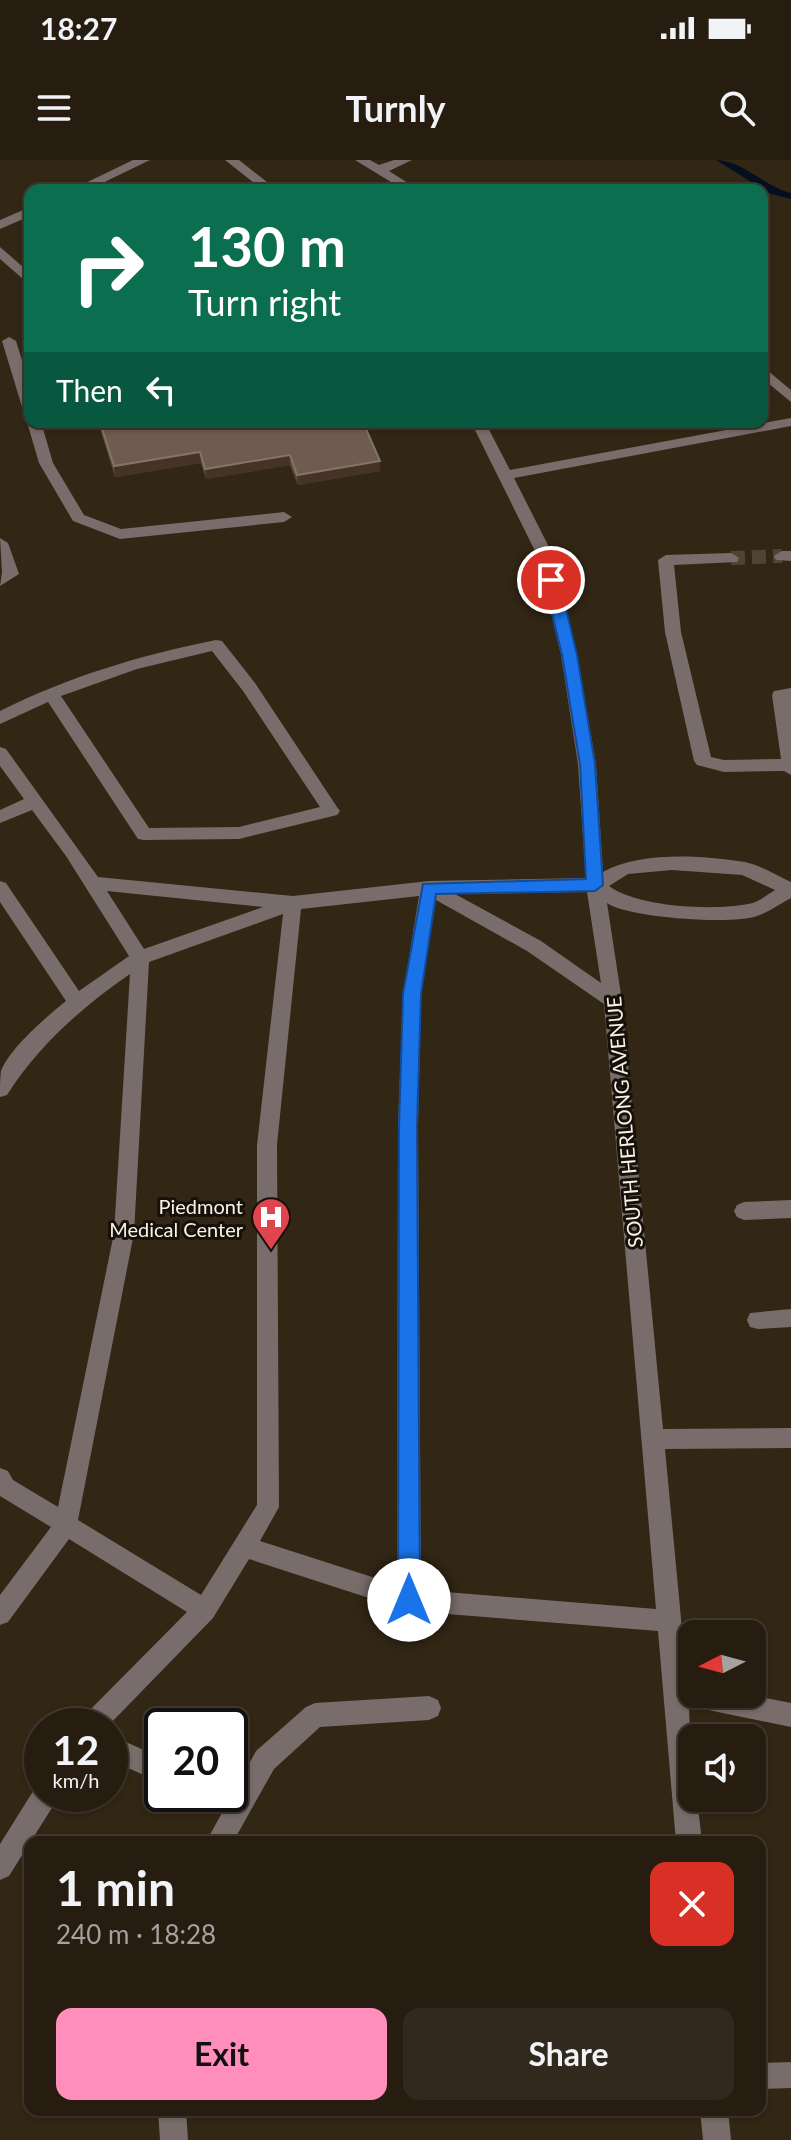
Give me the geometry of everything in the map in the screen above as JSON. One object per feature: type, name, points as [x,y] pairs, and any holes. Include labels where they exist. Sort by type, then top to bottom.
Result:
[{"type":"street","points":[[90,184],[144,160]]},
{"type":"street","points":[[231,160],[263,184]]},
{"type":"street","points":[[361,160],[402,184]]},
{"type":"street","points":[[378,170],[406,160]]},
{"type":"street","points":[[0,225],[24,214]]},
{"type":"street","points":[[0,251],[24,275]]},
{"type":"street","points":[[10,341],[24,389]]},
{"type":"street","points":[[768,376],[791,398]]},
{"type":"street","points":[[768,426],[791,422]]},
{"type":"street","points":[[36,428],[46,463],[78,518],[120,534],[284,517]]},
{"type":"street","name":"SOUTH HERLONG AVENUE","points":[[481,428],[545,555],[569,655],[587,764],[595,885],[613,1001],[688,1836]]},
{"type":"street","points":[[506,475],[759,428]]},
{"type":"street","points":[[0,543],[11,574],[0,581]]},
{"type":"street","points":[[731,558],[666,560],[673,632],[703,761],[724,766],[791,767],[780,695],[791,694]]},
{"type":"street","points":[[0,718],[50,692],[159,656],[216,645],[249,687],[331,811],[239,833],[144,834],[50,692]]},
{"type":"street","points":[[0,753],[92,883],[140,958],[124,1233],[66,1525],[0,1614]]},
{"type":"street","points":[[0,817],[35,801]]},
{"type":"street","points":[[92,883],[293,903],[429,888],[595,885],[624,868],[672,863],[745,869],[791,890]]},
{"type":"street","points":[[595,885],[618,902],[686,913],[753,911],[791,890]]},
{"type":"street","points":[[0,888],[76,1001]]},
{"type":"street","points":[[429,888],[534,946],[613,1001]]},
{"type":"street","points":[[409,1600],[409,1098],[412,994],[429,888]]},
{"type":"street","points":[[0,1089],[15,1063],[76,1001],[140,958],[293,903]]},
{"type":"street","points":[[109,1708],[205,1610],[268,1507],[267,1145],[293,903]]},
{"type":"street","points":[[744,1211],[791,1209]]},
{"type":"street","points":[[758,1320],[791,1318]]},
{"type":"street","points":[[653,1439],[791,1438]]},
{"type":"street","points":[[0,1478],[5,1487],[205,1610]]},
{"type":"street","points":[[244,1547],[409,1600],[669,1621]]},
{"type":"street","points":[[676,1692],[791,1715]]},
{"type":"street","points":[[248,1790],[265,1760],[315,1715],[429,1708]]},
{"type":"street","points":[[0,1867],[35,1812]]},
{"type":"street","points":[[222,1836],[236,1812]]},
{"type":"street","points":[[766,2076],[791,2075]]},
{"type":"street","points":[[172,2116],[174,2140]]},
{"type":"street","points":[[715,2116],[717,2140]]},
{"type":"building","points":[[102,428],[366,428],[380,461],[297,475],[290,455],[205,469],[200,452],[114,466]]},
{"type":"waterway","points":[[720,160],[760,184]]},
{"type":"waterway","points":[[768,188],[791,196]]},
{"type":"tunnel","points":[[731,558],[782,556]]},
{"type":"place","name":"Piedmont Medical Center","points":[[271,1251]]},
{"type":"route","points":[[409,1600],[408,1127],[412,994],[429,888],[595,885],[587,764],[569,655],[551,580]]}]
